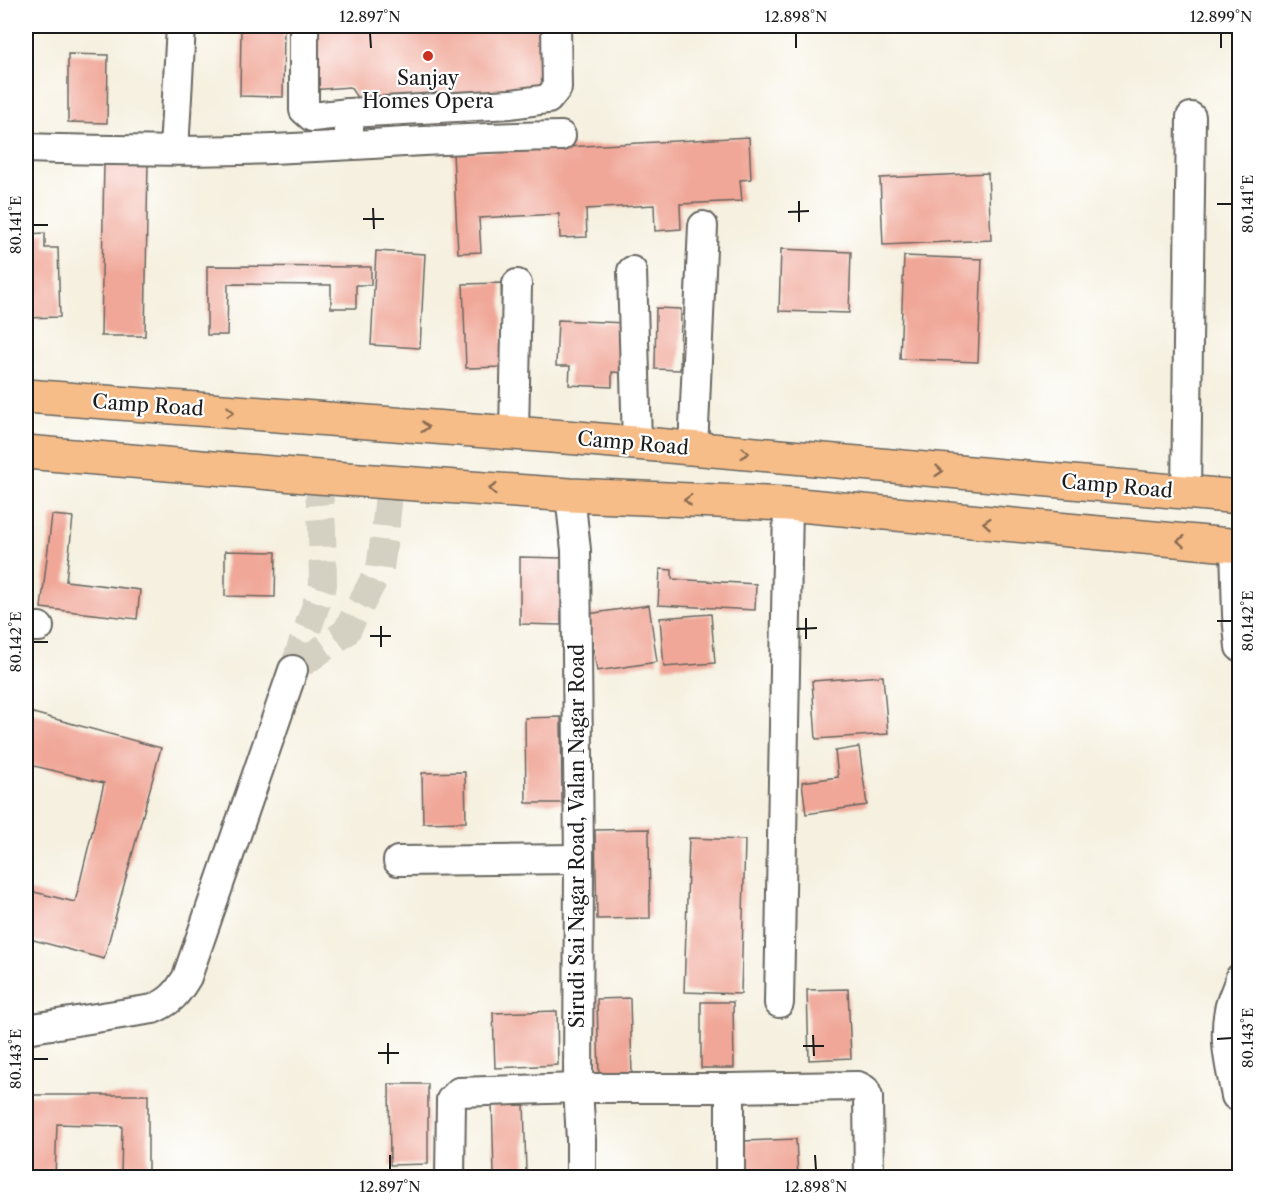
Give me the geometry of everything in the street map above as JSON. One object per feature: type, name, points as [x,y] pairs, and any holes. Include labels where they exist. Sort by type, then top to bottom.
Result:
[{"type":"main road","name":"Camp Road","points":[[26,396],[637,443],[1239,497]]},
{"type":"main road","points":[[26,452],[318,477],[570,495],[788,504],[1237,546]]},
{"type":"street","points":[[174,150],[181,26]]},
{"type":"street","points":[[304,26],[304,110],[312,117],[511,104],[548,99],[557,88],[556,26]]},
{"type":"street","points":[[511,104],[513,136]]},
{"type":"street","points":[[349,113],[349,145]]},
{"type":"street","points":[[1186,493],[1191,117]]},
{"type":"street","points":[[26,148],[241,150],[513,136],[561,136]]},
{"type":"street","points":[[693,449],[703,226]]},
{"type":"street","points":[[632,271],[637,443]]},
{"type":"street","points":[[514,434],[517,284]]},
{"type":"street","name":"Sirudi Sai Nagar Road, Valan Nagar Road","points":[[570,495],[576,550],[579,859],[578,1088],[581,1178]]},
{"type":"street","points":[[779,1003],[788,504]]},
{"type":"street","points":[[1237,546],[1239,647]]},
{"type":"street","points":[[26,1029],[153,1009],[177,994],[187,977],[292,670]]},
{"type":"street","points":[[398,861],[579,859]]},
{"type":"street","points":[[1236,1096],[1227,1054],[1226,1030],[1229,1007],[1239,978]]},
{"type":"street","points":[[450,1178],[452,1100],[459,1092],[578,1088],[858,1086],[865,1090],[868,1096],[869,1178]]},
{"type":"street","points":[[730,1088],[730,1178]]},
{"type":"building","points":[[241,26],[284,26],[283,97],[240,96]]},
{"type":"building","name":"Sanjay Homes Opera","points":[[310,26],[544,26],[545,88],[502,90],[500,101],[358,99],[350,87],[311,90]]},
{"type":"building","points":[[68,54],[108,55],[107,123],[68,122]]},
{"type":"building","points":[[749,137],[751,179],[740,180],[742,201],[680,204],[681,229],[655,231],[654,205],[586,209],[587,237],[560,238],[559,214],[479,218],[481,252],[458,253],[453,153]]},
{"type":"building","points":[[104,160],[148,160],[145,336],[101,336]]},
{"type":"building","points":[[988,173],[991,240],[883,245],[880,178]]},
{"type":"building","points":[[45,233],[45,248],[58,248],[60,317],[26,318],[26,234]]},
{"type":"building","points":[[781,249],[851,252],[849,313],[779,311]]},
{"type":"building","points":[[376,251],[425,254],[420,348],[371,345]]},
{"type":"building","points":[[904,256],[982,259],[978,362],[900,359]]},
{"type":"building","points":[[207,266],[371,267],[371,285],[356,285],[356,308],[331,308],[331,285],[228,284],[227,335],[207,335]]},
{"type":"building","points":[[501,283],[504,367],[466,368],[463,284]]},
{"type":"building","points":[[656,308],[681,309],[680,370],[655,369]]},
{"type":"building","points":[[558,320],[626,323],[629,373],[612,372],[612,387],[569,385],[570,366],[556,366]]},
{"type":"building","points":[[52,515],[73,517],[66,581],[140,590],[137,619],[41,608]]},
{"type":"building","points":[[225,551],[276,552],[275,597],[225,596]]},
{"type":"building","points":[[520,557],[562,558],[561,625],[520,624]]},
{"type":"building","points":[[660,569],[672,570],[672,579],[756,584],[755,610],[658,605]]},
{"type":"building","points":[[26,577],[31,577],[32,607],[26,607]]},
{"type":"building","points":[[649,605],[657,662],[597,671],[588,614]]},
{"type":"building","points":[[711,614],[715,663],[664,667],[660,618]]},
{"type":"building","points":[[883,676],[888,734],[816,739],[812,681]]},
{"type":"building","points":[[26,711],[161,748],[104,959],[26,938],[26,890],[75,902],[104,783],[26,764]]},
{"type":"building","points":[[561,717],[562,803],[526,803],[525,718]]},
{"type":"building","points":[[859,747],[867,805],[806,814],[802,782],[838,777],[835,751]]},
{"type":"building","points":[[465,772],[466,822],[423,823],[422,773]]},
{"type":"building","points":[[649,829],[650,918],[597,919],[595,830]]},
{"type":"building","points":[[689,838],[745,840],[741,994],[684,992]]},
{"type":"building","points":[[848,989],[851,1058],[809,1060],[807,990]]},
{"type":"building","points":[[630,998],[632,1077],[599,1077],[597,999]]},
{"type":"building","points":[[701,1002],[733,1002],[734,1068],[701,1068]]},
{"type":"building","points":[[557,1011],[558,1065],[495,1068],[493,1013]]},
{"type":"building","points":[[389,1084],[428,1084],[428,1164],[390,1165]]},
{"type":"building","points":[[26,1095],[148,1095],[148,1178],[121,1178],[122,1126],[57,1124],[55,1178],[26,1178]]},
{"type":"building","points":[[524,1100],[526,1173],[494,1174],[492,1101]]},
{"type":"building","points":[[796,1139],[798,1178],[744,1178],[743,1141]]},
{"type":"tunnel","points":[[318,477],[323,585],[293,670],[346,632],[380,568],[390,482]]},
{"type":"place","name":"Sanjay Homes Opera","points":[[428,56]]}]
